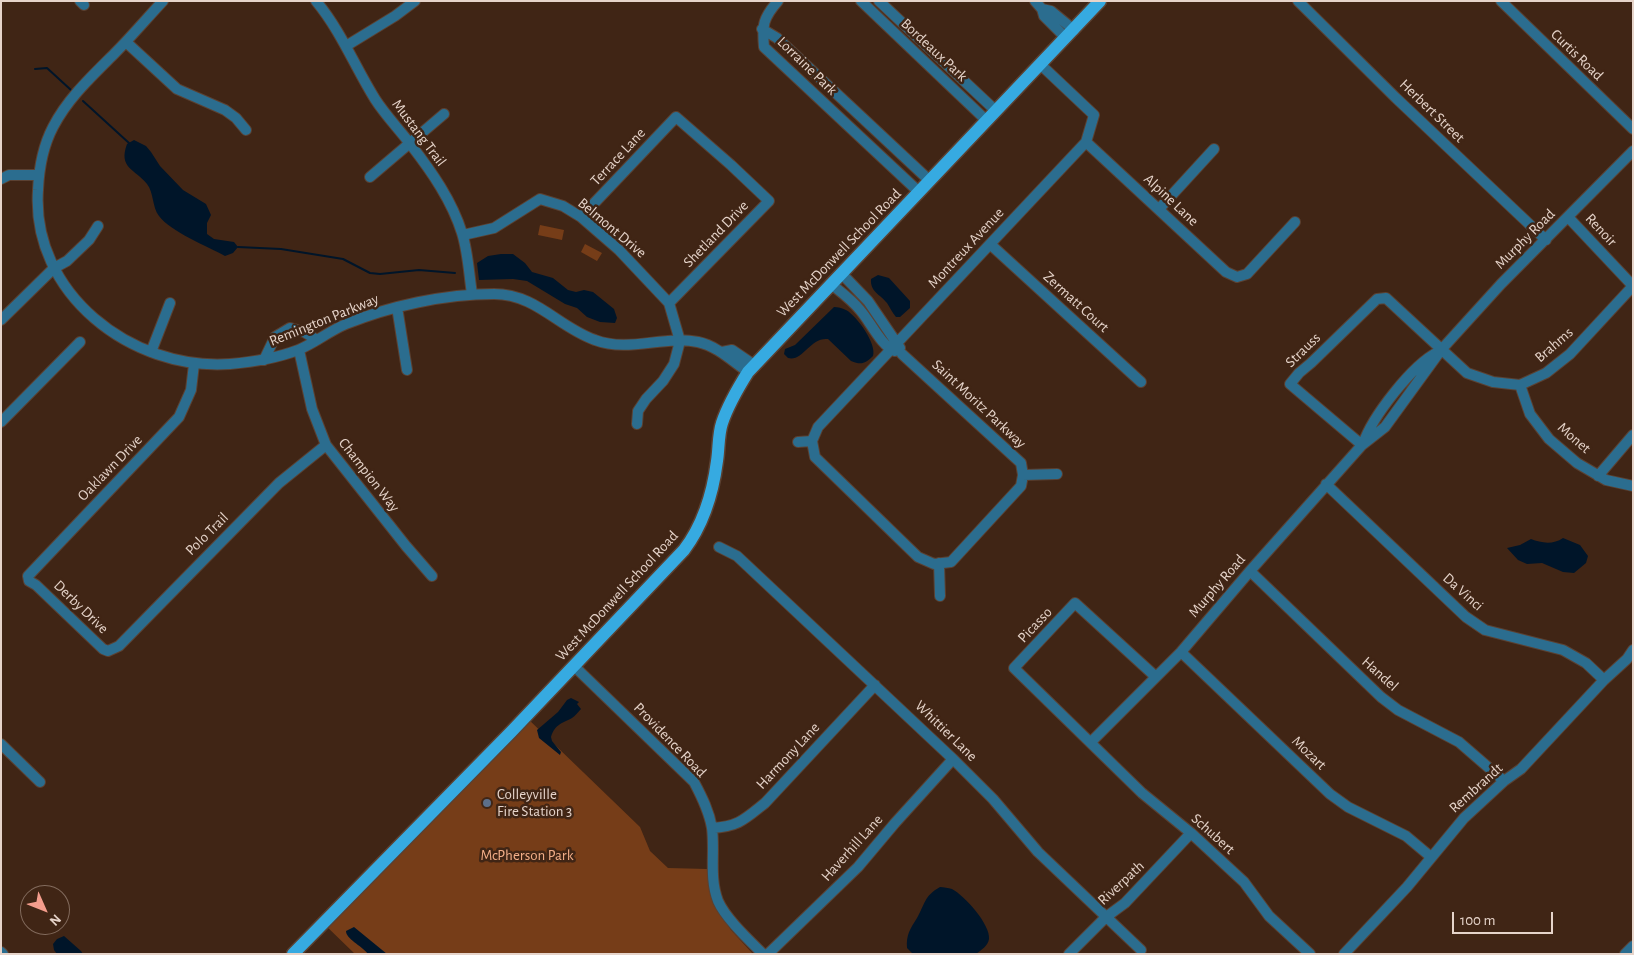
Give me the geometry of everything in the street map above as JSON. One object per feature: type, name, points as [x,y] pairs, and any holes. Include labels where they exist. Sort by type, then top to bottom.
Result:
[{"type":"main road","name":"West McDonwell School Road","points":[[293,954],[628,611],[692,540],[713,486],[722,424],[735,392],[751,368],[1100,1]]},
{"type":"street","points":[[1,179],[9,175],[38,175],[43,152],[52,128],[68,104],[164,1]]},
{"type":"street","name":"Mustang Trail","points":[[316,1],[346,46],[374,98],[410,143],[446,194],[463,235],[472,294]]},
{"type":"street","points":[[346,46],[395,16],[415,1]]},
{"type":"street","points":[[762,30],[768,12],[778,1]]},
{"type":"street","name":"Bordeaux Park","points":[[860,1],[987,121]]},
{"type":"street","name":"Bordeaux Park","points":[[879,1],[996,111]]},
{"type":"street","points":[[1035,1],[1042,9],[1051,11],[1070,34]]},
{"type":"street","name":"Herbert Street","points":[[1298,1],[1396,98],[1546,240]]},
{"type":"street","name":"Curtis Road","points":[[1501,1],[1633,129]]},
{"type":"street","name":"Lorraine Park","points":[[762,30],[777,38],[930,181]]},
{"type":"street","name":"Lorraine Park","points":[[762,30],[764,47],[919,192]]},
{"type":"street","points":[[126,42],[177,89],[225,110],[236,118],[246,130]]},
{"type":"street","name":"Montreux Avenue","points":[[812,441],[818,427],[1086,142],[1094,115],[1040,64]]},
{"type":"street","points":[[963,99],[972,89]]},
{"type":"street","points":[[370,177],[444,114]]},
{"type":"street","name":"Shetland Drive","points":[[670,302],[769,201],[676,117]]},
{"type":"street","name":"Terrace Lane","points":[[581,217],[676,117]]},
{"type":"street","name":"Alpine Lane","points":[[1086,142],[1226,272],[1237,277],[1246,274],[1295,222]]},
{"type":"street","points":[[1159,209],[1214,149]]},
{"type":"street","name":"Murphy Road","points":[[1091,742],[1181,652],[1362,445],[1366,434],[1400,386],[1428,357],[1441,350],[1501,284],[1633,151]]},
{"type":"street","points":[[897,172],[908,161]]},
{"type":"street","name":"Remington Parkway","points":[[38,175],[38,222],[44,244],[54,268],[79,305],[97,322],[123,339],[151,352],[194,364],[228,364],[264,360],[299,350],[343,325],[396,307],[451,296],[498,294],[512,295],[526,300],[539,306],[584,336],[609,344],[699,342],[722,352],[732,350],[751,368]]},
{"type":"street","name":"Belmont Drive","points":[[463,235],[494,228],[540,199],[563,206],[581,217],[619,250],[670,302]]},
{"type":"street","name":"Renoir","points":[[1568,217],[1633,286]]},
{"type":"street","points":[[1,320],[54,268],[67,261],[89,240],[98,226]]},
{"type":"street","name":"Zermatt Court","points":[[990,244],[1141,382]]},
{"type":"street","name":"Saint Moritz Parkway","points":[[842,274],[868,301],[894,346],[1021,463],[1023,475]]},
{"type":"street","name":"Saint Moritz Parkway","points":[[831,284],[870,321],[881,339],[894,346]]},
{"type":"street","name":"Brahms","points":[[1520,385],[1546,373],[1570,354],[1633,286]]},
{"type":"street","name":"Strauss","points":[[1362,445],[1290,384],[1299,372],[1311,363],[1377,299],[1386,298],[1441,350]]},
{"type":"street","points":[[637,424],[638,411],[646,399],[663,381],[674,364],[680,341],[670,302]]},
{"type":"street","points":[[151,352],[170,303]]},
{"type":"street","points":[[396,307],[407,370]]},
{"type":"street","points":[[264,360],[275,337],[290,328],[304,332],[317,340]]},
{"type":"street","points":[[1,422],[80,342]]},
{"type":"street","name":"Champion Way","points":[[299,350],[312,409],[326,446],[432,576]]},
{"type":"street","points":[[1441,350],[1467,373],[1493,382],[1520,385]]},
{"type":"street","name":"Oaklawn Drive","points":[[29,581],[28,576],[36,566],[179,417],[191,390],[194,364]]},
{"type":"street","name":"Monet","points":[[1520,385],[1530,414],[1549,439],[1577,463],[1598,476],[1606,480],[1633,486]]},
{"type":"street","points":[[1598,476],[1633,435]]},
{"type":"street","points":[[798,442],[812,441],[815,458],[918,557],[934,564],[952,562],[1021,486],[1023,475],[1057,474]]},
{"type":"street","name":"Polo Trail","points":[[114,650],[279,483],[326,446]]},
{"type":"street","name":"Da Vinci","points":[[1326,484],[1472,621],[1485,630],[1563,650],[1586,663],[1604,680]]},
{"type":"street","name":"Whittier Lane","points":[[719,547],[737,556],[953,759],[993,799],[1038,852],[1141,950]]},
{"type":"street","points":[[939,563],[940,596]]},
{"type":"street","name":"Handel","points":[[1250,571],[1381,698],[1398,710],[1459,742],[1504,781]]},
{"type":"street","name":"Derby Drive","points":[[29,581],[36,585],[103,649],[108,651],[114,650]]},
{"type":"street","name":"Picasso","points":[[1091,742],[1014,668],[1076,603],[1156,677]]},
{"type":"street","name":"Rembrandt","points":[[1344,954],[1407,887],[1464,818],[1504,781],[1521,769],[1633,650]]},
{"type":"street","name":"Mozart","points":[[1181,652],[1330,794],[1348,807],[1406,836],[1430,857]]},
{"type":"street","name":"Providence Road","points":[[574,666],[694,782],[706,805],[712,828],[713,872],[718,901],[736,926],[763,954]]},
{"type":"street","name":"Harmony Lane","points":[[712,828],[729,827],[745,820],[764,803],[875,685]]},
{"type":"street","name":"Schubert","points":[[1091,742],[1142,793],[1191,833],[1244,882],[1269,916],[1310,954]]},
{"type":"street","points":[[1,744],[40,782]]},
{"type":"street","name":"Haverhill Lane","points":[[768,954],[858,867],[953,759]]},
{"type":"street","name":"Riverpath","points":[[1069,954],[1106,917],[1125,904],[1191,833]]},
{"type":"street","points":[[1625,954],[1633,946]]},
{"type":"green space","points":[[540,225],[564,230],[562,240],[538,235]]},
{"type":"green space","points":[[585,244],[602,253],[597,261],[581,252]]},
{"type":"green space","name":"McPherson Park","points":[[526,717],[640,827],[650,851],[668,868],[707,869],[713,903],[731,930],[753,954],[355,954],[323,923]]},
{"type":"water","points":[[134,140],[146,146],[160,166],[183,190],[206,204],[211,215],[207,223],[207,234],[214,239],[234,242],[238,247],[233,253],[225,256],[180,233],[159,216],[147,184],[126,163],[125,152],[127,144]]},
{"type":"water","points":[[513,254],[525,263],[532,272],[553,278],[568,290],[593,292],[614,309],[617,318],[615,323],[600,322],[587,317],[577,308],[565,304],[527,281],[513,279],[479,280],[477,263],[488,256]]},
{"type":"water","points":[[878,275],[889,278],[910,301],[910,308],[900,317],[896,317],[887,303],[872,287],[871,279]]},
{"type":"water","points":[[834,307],[846,310],[860,324],[872,345],[873,356],[863,363],[851,361],[828,339],[822,339],[798,356],[788,358],[784,354],[785,349],[795,345]]},
{"type":"water","points":[[1563,538],[1580,545],[1588,556],[1586,563],[1574,573],[1563,572],[1542,563],[1527,564],[1518,560],[1507,548],[1520,545],[1531,539],[1547,543]]},
{"type":"water","points":[[571,698],[579,702],[577,704],[581,709],[572,718],[557,727],[551,737],[561,752],[560,755],[539,738],[537,730]]},
{"type":"water","points":[[940,887],[952,889],[963,897],[986,926],[989,939],[984,948],[976,954],[916,954],[907,948],[909,932],[926,901]]},
{"type":"water","points":[[354,927],[387,954],[368,954],[347,934],[346,931]]},
{"type":"water","points":[[64,936],[83,954],[57,954],[53,944],[57,939]]},
{"type":"waterway","points":[[35,69],[47,68],[71,90]]},
{"type":"waterway","points":[[83,101],[129,143]]},
{"type":"waterway","points":[[238,247],[281,249],[343,259],[370,273],[380,274],[419,270],[455,273]]},
{"type":"place","name":"Colleyville Fire Station 3","points":[[487,803]]}]
